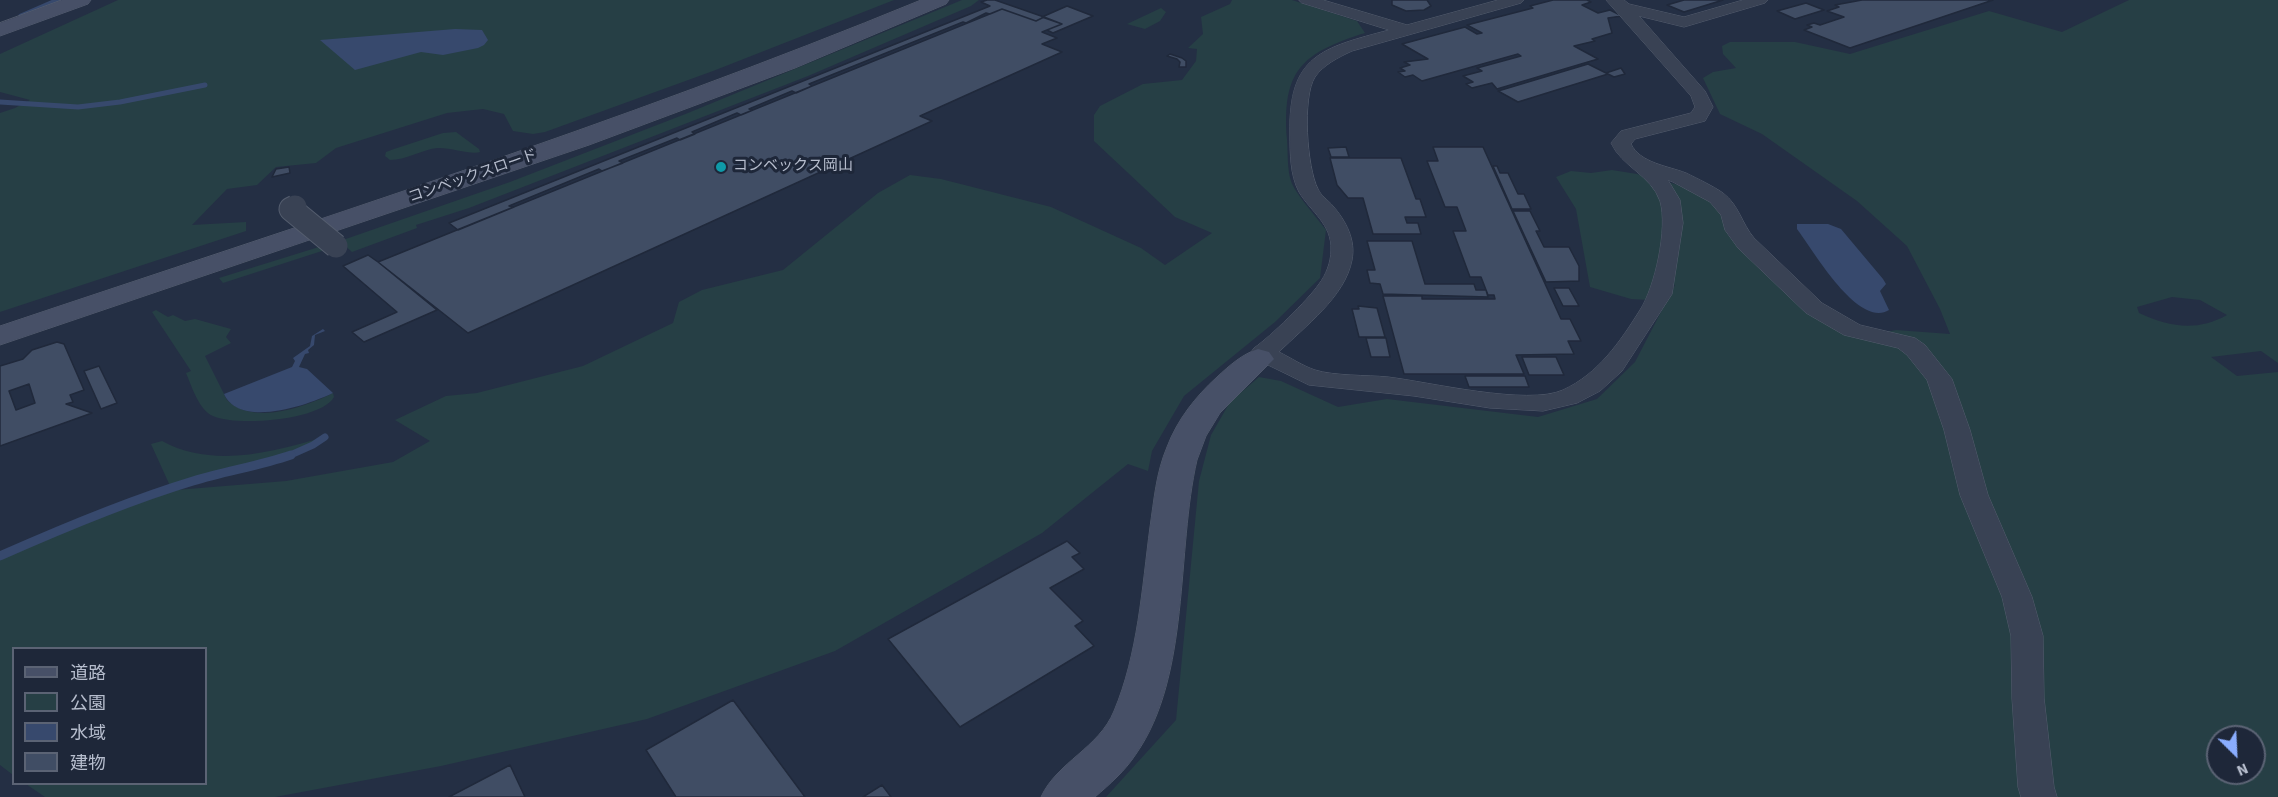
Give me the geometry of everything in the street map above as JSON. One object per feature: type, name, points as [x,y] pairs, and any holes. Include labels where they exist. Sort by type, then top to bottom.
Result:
[{"type":"street","points":[[0,30],[81,0]]},
{"type":"street","name":"コンベックスロード","points":[[0,325],[577,133],[778,58],[919,0]]},
{"type":"street","name":"コンベックスロード","points":[[0,336],[613,129],[787,63],[939,0]]},
{"type":"street","points":[[1307,0],[1406,30]]},
{"type":"street","points":[[1064,797],[1119,741],[1126,732],[1137,707],[1155,622],[1175,474],[1183,447],[1195,423],[1212,399],[1261,356],[1328,289],[1337,276],[1344,249],[1339,229],[1310,194],[1304,182],[1299,96],[1305,78],[1332,54],[1369,40],[1516,0]]},
{"type":"street","points":[[1619,3],[1684,22],[1760,0]]},
{"type":"street","points":[[1619,3],[1699,95],[1704,107],[1698,117],[1623,139],[1622,147],[1630,158],[1680,178],[1717,198],[1731,214],[1736,230],[1746,243],[1814,309],[1852,330],[1906,343],[1921,354],[1939,379],[1957,430],[1974,495],[2017,597],[2027,636],[2028,698],[2036,787],[2040,797]]},
{"type":"street","points":[[1261,356],[1309,377],[1322,379],[1426,389],[1523,404],[1551,404],[1574,396],[1594,385],[1612,367],[1632,340],[1663,289],[1673,224],[1672,210],[1667,191],[1639,163]]},
{"type":"street","points":[[291,208],[336,246]]},
{"type":"green space","points":[[118,0],[894,0],[713,71],[545,132],[533,134],[513,131],[504,114],[483,109],[447,113],[336,148],[316,163],[276,167],[257,185],[227,189],[192,225],[246,222],[246,231],[0,312],[0,113],[30,100],[0,92],[0,54]]},
{"type":"green space","points":[[962,0],[979,0],[971,6],[808,76],[469,208],[416,225],[417,228],[352,252],[340,241],[510,182],[688,113]]},
{"type":"green space","points":[[1232,0],[1292,0],[1357,21],[1365,33],[1325,48],[1311,57],[1300,68],[1288,97],[1286,116],[1288,166],[1291,181],[1326,230],[1320,278],[1275,322],[1184,396],[1152,451],[1148,471],[1128,464],[1042,533],[835,651],[647,719],[441,766],[275,797],[45,797],[27,785],[207,785],[207,647],[12,647],[12,774],[0,765],[0,558],[81,523],[176,490],[286,481],[393,462],[430,441],[395,420],[446,396],[477,393],[583,366],[673,323],[679,302],[702,290],[783,270],[878,193],[910,175],[941,179],[1051,207],[1141,248],[1165,265],[1212,233],[1175,217],[1094,141],[1094,115],[1100,106],[1143,84],[1182,80],[1196,61],[1197,49],[1188,48],[1203,34],[1201,17],[1230,4]]},
{"type":"green space","points":[[2129,0],[2278,0],[2278,363],[2261,351],[2211,357],[2237,376],[2278,372],[2278,797],[1106,797],[1176,720],[1199,481],[1211,435],[1230,402],[1259,377],[1281,381],[1338,407],[1387,399],[1538,417],[1597,399],[1635,362],[1675,285],[1656,281],[1649,300],[1631,299],[1590,287],[1576,209],[1556,177],[1571,171],[1591,173],[1612,170],[1682,186],[1705,197],[1720,211],[1728,235],[1812,315],[1856,338],[1896,330],[1950,334],[1940,309],[1907,246],[1857,201],[1762,134],[1720,114],[1703,78],[1713,72],[1736,68],[1723,54],[1722,46],[1730,42],[1795,42],[1850,54],[1989,11],[2062,32]],"holes":[[[2172,297],[2200,300],[2227,315],[2205,324],[2183,326],[2161,322],[2139,313],[2137,307]]]},
{"type":"green space","points":[[1161,8],[1166,12],[1160,21],[1145,29],[1127,24]]},
{"type":"green space","points":[[456,132],[480,152],[437,148],[396,160],[390,160],[385,156],[386,152],[394,149],[443,133]]},
{"type":"green space","points":[[322,246],[325,250],[223,283],[219,278]]},
{"type":"green space","points":[[156,310],[168,317],[173,315],[185,321],[195,319],[231,329],[226,337],[231,343],[205,356],[227,400],[238,408],[251,412],[280,412],[308,404],[333,393],[334,397],[326,405],[313,411],[278,419],[240,421],[213,416],[196,398],[186,373],[191,371],[152,312]]},
{"type":"green space","points":[[321,438],[302,450],[229,468],[171,488],[151,444],[162,441],[200,454],[220,456],[261,453]]},
{"type":"water","points":[[455,29],[482,30],[488,40],[478,48],[443,55],[421,52],[355,70],[320,40]]},
{"type":"water","points":[[1797,224],[1828,224],[1841,229],[1886,284],[1880,291],[1889,310],[1877,313],[1864,308],[1850,298],[1825,269],[1797,229]]},
{"type":"water","points":[[323,329],[325,331],[315,335],[314,345],[308,350],[309,353],[305,354],[299,367],[307,369],[333,393],[292,408],[259,412],[244,410],[232,404],[224,394],[292,367],[295,361],[293,358],[310,346],[312,336]]},
{"type":"building","points":[[995,0],[1044,17],[1036,21],[1002,9],[990,14],[986,13],[966,23],[963,22],[809,84],[812,86],[796,93],[792,91],[749,109],[753,110],[741,115],[737,113],[692,132],[695,134],[680,140],[677,138],[619,161],[623,163],[602,171],[599,169],[458,230],[449,223],[990,6],[981,2]]},
{"type":"building","points":[[1392,0],[1427,0],[1431,6],[1424,10],[1406,11],[1392,5]]},
{"type":"building","points":[[1553,0],[1587,0],[1591,2],[1582,5],[1598,13],[1610,10],[1622,16],[1608,18],[1612,33],[1592,39],[1595,41],[1574,46],[1598,59],[1497,89],[1492,83],[1472,88],[1466,84],[1473,82],[1463,76],[1482,71],[1477,68],[1521,56],[1518,54],[1422,81],[1413,75],[1405,77],[1398,72],[1405,71],[1400,68],[1410,65],[1404,62],[1428,59],[1402,44],[1465,27],[1477,34],[1482,33],[1467,25],[1533,8],[1530,6]]},
{"type":"building","points":[[1684,0],[1723,0],[1684,12],[1667,5]]},
{"type":"building","points":[[1862,0],[1993,0],[1850,48],[1804,30],[1812,27],[1807,25],[1814,23],[1820,25],[1844,17],[1827,11],[1839,7],[1835,5]]},
{"type":"building","points":[[1806,3],[1824,10],[1795,19],[1777,11]]},
{"type":"building","points":[[1067,6],[1093,16],[1053,33],[1047,30],[1062,24],[1042,17]]},
{"type":"building","name":"コンベックス岡山","points":[[1002,9],[1036,21],[1044,17],[1062,24],[1042,32],[1057,38],[1042,44],[1062,52],[920,116],[932,121],[468,333],[378,262]]},
{"type":"building","points":[[1170,54],[1186,61],[1186,67],[1179,67],[1180,62],[1167,56]]},
{"type":"building","points":[[1588,64],[1606,73],[1621,68],[1625,74],[1614,77],[1608,74],[1518,102],[1498,91]]},
{"type":"building","points":[[1346,147],[1349,157],[1331,157],[1328,148]]},
{"type":"building","points":[[1433,147],[1483,147],[1561,319],[1570,319],[1581,341],[1568,341],[1574,354],[1516,355],[1524,374],[1404,374],[1383,296],[1422,296],[1422,299],[1495,299],[1494,295],[1488,295],[1481,277],[1470,277],[1453,231],[1466,231],[1457,207],[1445,207],[1427,161],[1438,161]]},
{"type":"building","points":[[1330,158],[1401,158],[1416,199],[1420,199],[1426,217],[1405,217],[1407,223],[1418,223],[1421,234],[1373,234],[1363,198],[1348,198],[1337,185]]},
{"type":"building","points":[[1493,166],[1497,166],[1500,173],[1508,173],[1518,194],[1524,194],[1531,209],[1512,209]]},
{"type":"building","points":[[289,167],[290,173],[272,177],[276,169]]},
{"type":"building","points":[[1513,211],[1530,211],[1540,231],[1536,231],[1544,247],[1569,247],[1579,266],[1579,281],[1546,282]]},
{"type":"building","points":[[1367,241],[1412,241],[1425,284],[1474,284],[1476,290],[1486,290],[1488,297],[1383,294],[1380,284],[1370,283],[1367,270],[1375,270]]},
{"type":"building","points":[[368,255],[437,310],[364,342],[352,332],[397,312],[343,266]]},
{"type":"building","points":[[1554,288],[1569,288],[1579,306],[1563,306]]},
{"type":"building","points":[[1358,306],[1377,308],[1385,337],[1359,337],[1352,309],[1359,309]]},
{"type":"building","points":[[1366,338],[1386,338],[1390,357],[1371,357]]},
{"type":"building","points":[[57,342],[64,344],[84,390],[70,395],[73,402],[66,404],[92,413],[0,446],[0,366],[23,359],[32,350]],"holes":[[[29,384],[35,403],[16,410],[9,391]]]},
{"type":"building","points":[[1522,357],[1556,357],[1564,375],[1529,375]]},
{"type":"building","points":[[99,366],[117,403],[101,409],[84,371]]},
{"type":"building","points":[[1465,376],[1525,376],[1529,387],[1469,387]]},
{"type":"building","points":[[1067,541],[1080,553],[1072,557],[1084,569],[1050,588],[1083,621],[1075,626],[1094,646],[960,727],[888,639]]},
{"type":"building","points":[[733,700],[805,797],[676,797],[646,750]]},
{"type":"building","points":[[510,765],[525,797],[449,797]]},
{"type":"building","points":[[882,785],[891,797],[863,797]]},
{"type":"waterway","points":[[21,16],[58,0]]},
{"type":"waterway","points":[[0,102],[78,107],[120,102],[205,85]]},
{"type":"waterway","points":[[290,455],[325,437]]},
{"type":"waterway","points":[[0,556],[144,497],[205,477],[290,455]]},
{"type":"place","name":"コンベックス岡山","points":[[721,167]]}]
